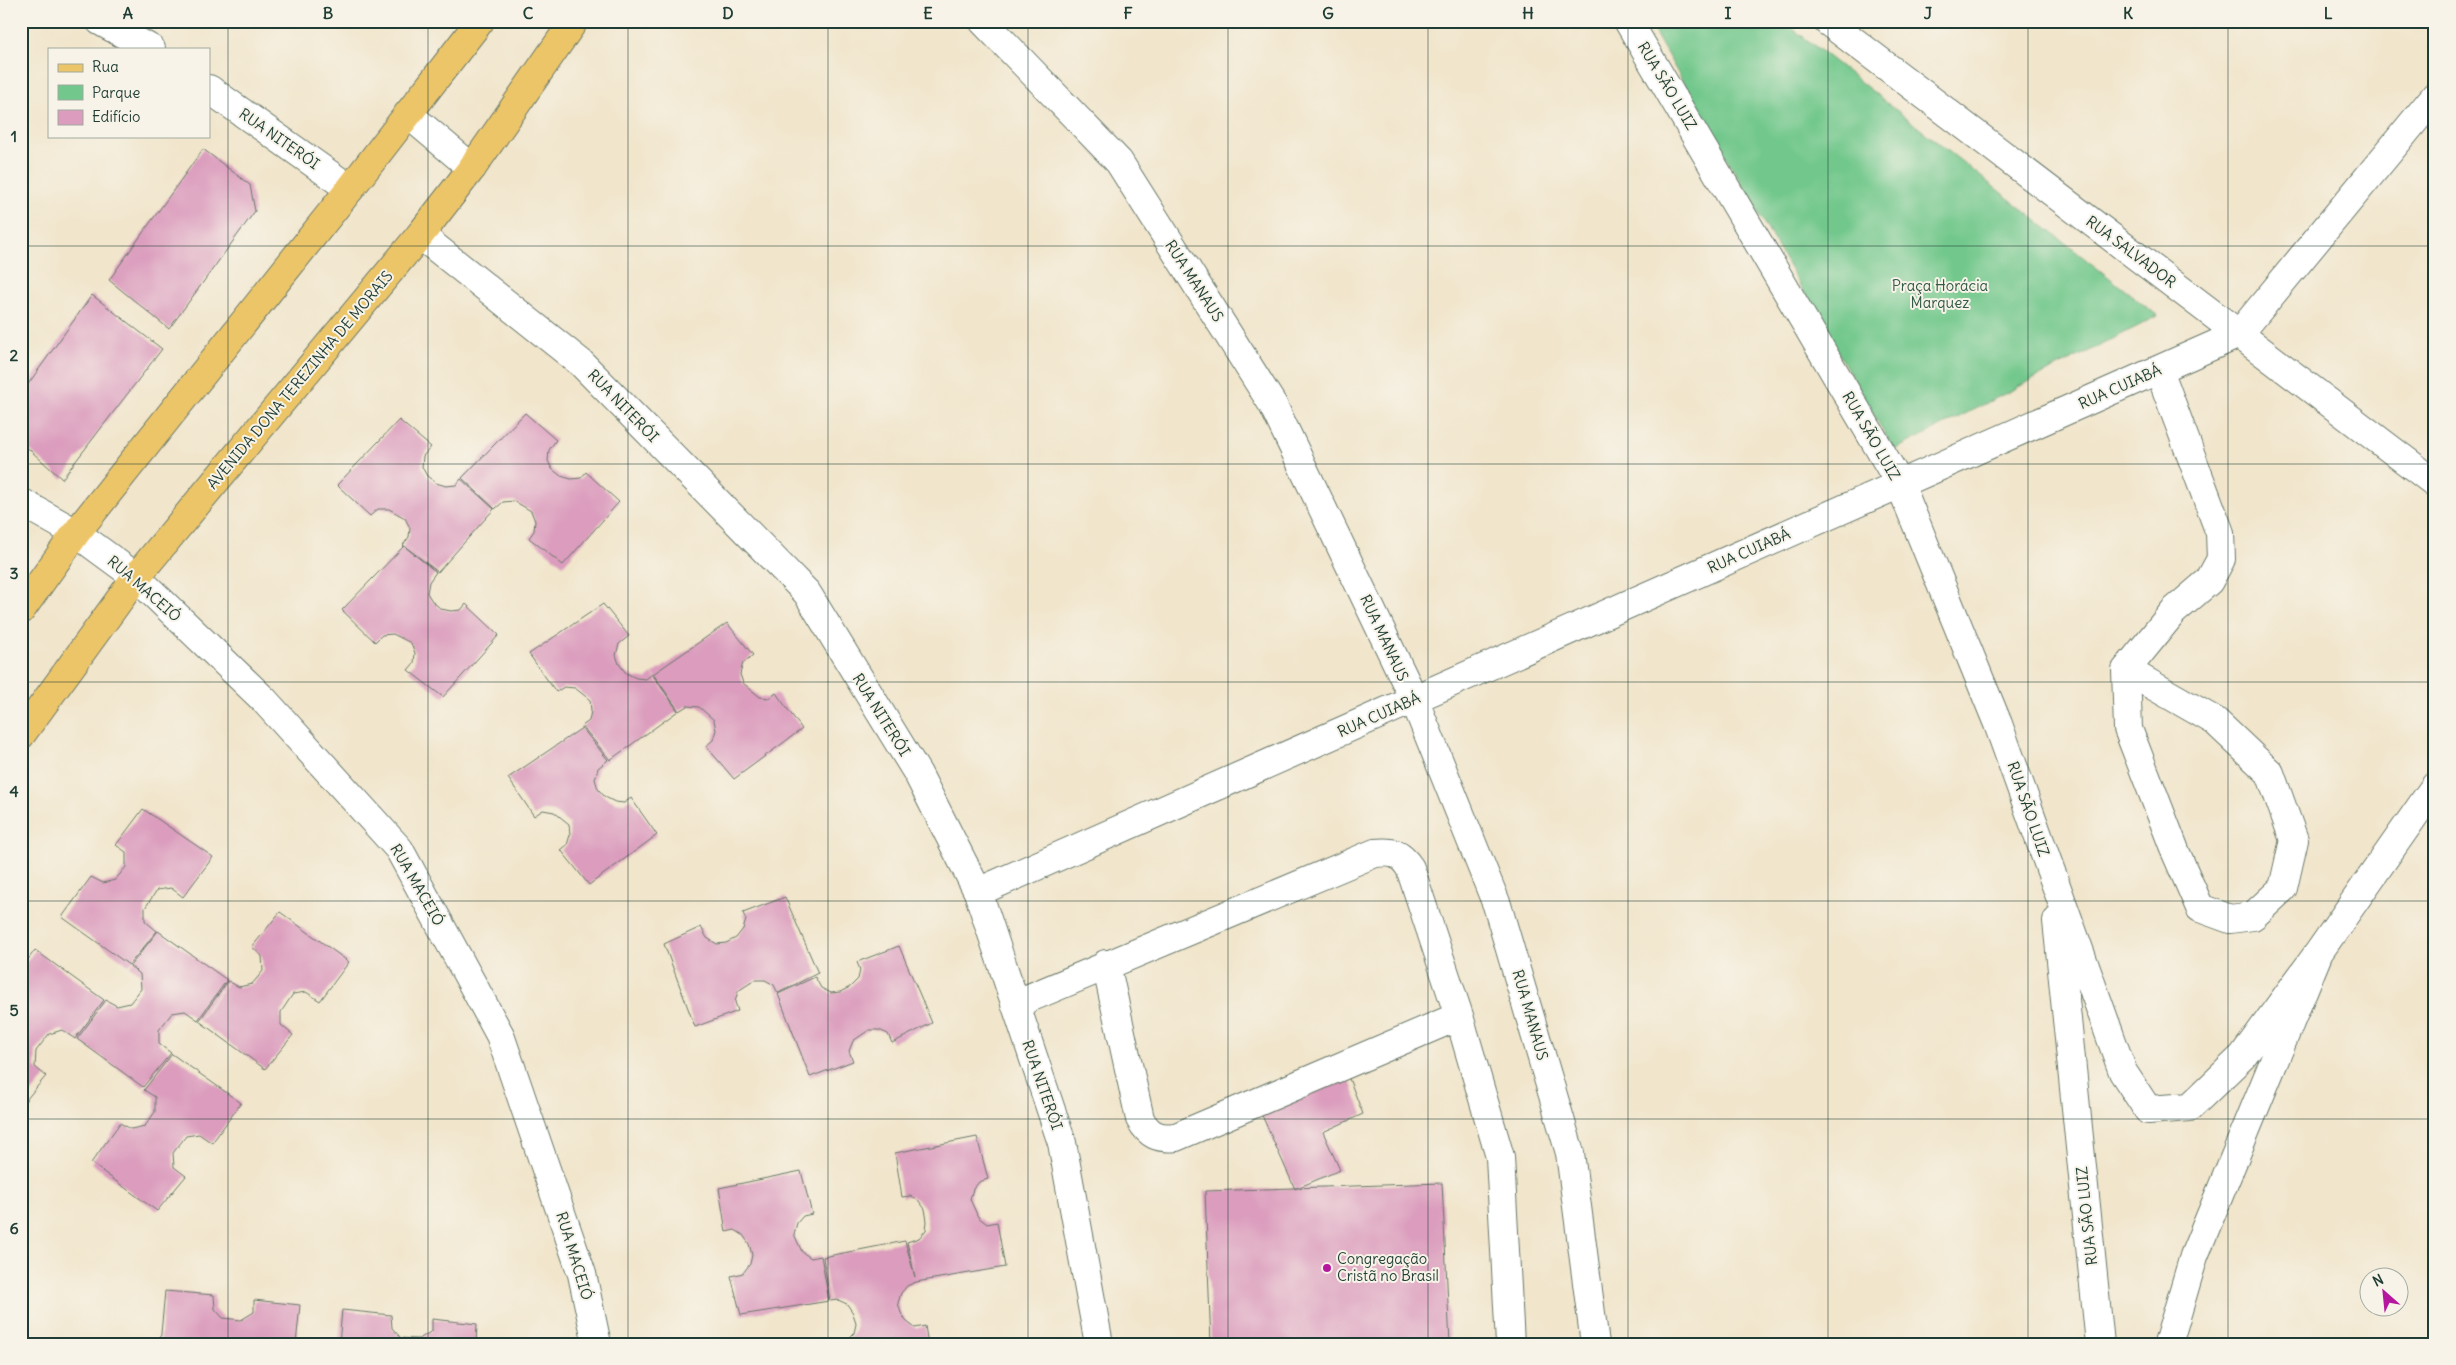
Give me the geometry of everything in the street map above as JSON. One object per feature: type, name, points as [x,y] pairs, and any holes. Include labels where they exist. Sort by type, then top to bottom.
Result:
[{"type":"main road","points":[[21,610],[76,534],[350,189],[480,21]]},
{"type":"main road","name":"AVENIDA DONA TEREZINHA DE MORAIS","points":[[21,735],[136,578],[420,235],[472,168],[574,21]]},
{"type":"street","points":[[100,21],[149,48]]},
{"type":"street","name":"RUA MANAUS","points":[[983,21],[1119,162],[1274,404],[1414,699],[1498,905],[1570,1153],[1595,1344]]},
{"type":"street","name":"RUA SÃO LUIZ","points":[[1628,21],[1900,484],[1998,724],[2123,1072],[2148,1110],[2190,1107],[2243,1056],[2319,952],[2435,786]]},
{"type":"street","name":"RUA SALVADOR","points":[[1827,21],[2435,483]]},
{"type":"street","name":"RUA NITERÓI","points":[[210,91],[350,189]]},
{"type":"street","name":"RUA CUIABÁ","points":[[978,892],[2239,334],[2435,96]]},
{"type":"street","points":[[408,114],[472,168]]},
{"type":"street","name":"RUA NITERÓI","points":[[420,235],[581,363],[807,593],[918,774],[978,892],[1062,1143],[1099,1344]]},
{"type":"street","points":[[2126,670],[2214,721],[2270,773],[2294,840],[2283,888],[2253,916],[2230,920],[2200,908],[2176,853],[2128,729],[2126,670],[2174,612],[2209,581],[2221,559],[2220,533],[2159,370]]},
{"type":"street","name":"RUA MACEIÓ","points":[[21,502],[76,534],[136,578],[264,700],[399,849],[500,1036],[582,1274],[597,1344]]},
{"type":"street","points":[[1015,1004],[1106,964],[1375,853],[1389,851],[1402,856],[1410,868],[1460,1016],[1500,1157],[1510,1344]]},
{"type":"street","name":"RUA SÃO LUIZ","points":[[2053,880],[2100,1344]]},
{"type":"street","name":"RUA SÃO LUIZ","points":[[2168,1344],[2194,1256],[2319,952]]},
{"type":"street","points":[[1106,964],[1140,1119],[1147,1132],[1161,1138],[1176,1137],[1460,1016]]},
{"type":"green space","name":"Praça Horácia Marquez","points":[[1648,21],[1783,21],[2158,316],[1894,450]]},
{"type":"building","points":[[203,149],[250,185],[255,211],[169,329],[109,280]]},
{"type":"building","points":[[92,295],[162,349],[62,479],[21,442],[21,394]]},
{"type":"building","points":[[525,413],[556,440],[549,450],[548,461],[552,469],[561,476],[571,479],[581,478],[586,472],[619,502],[563,565],[529,538],[534,531],[535,521],[531,511],[514,501],[503,502],[495,509],[462,478]]},
{"type":"building","points":[[399,420],[431,447],[423,456],[422,467],[427,476],[436,483],[446,486],[456,485],[461,479],[494,509],[438,572],[403,545],[409,537],[410,528],[405,518],[389,509],[378,509],[370,516],[337,485]]},
{"type":"building","points":[[404,546],[436,572],[429,582],[427,593],[432,601],[441,609],[451,611],[461,610],[466,604],[499,635],[443,697],[408,670],[414,663],[415,653],[411,643],[393,634],[382,635],[375,642],[342,610]]},
{"type":"building","points":[[603,604],[629,636],[619,644],[616,655],[619,664],[626,673],[636,678],[646,679],[652,674],[678,711],[610,760],[582,726],[589,721],[591,711],[590,700],[575,688],[564,687],[556,692],[529,654]]},
{"type":"building","points":[[727,623],[753,655],[743,663],[740,674],[743,683],[760,697],[769,698],[776,693],[802,729],[734,779],[706,746],[713,740],[716,730],[714,720],[699,707],[687,706],[679,711],[653,674]]},
{"type":"building","points":[[582,728],[608,760],[598,768],[595,779],[598,789],[605,797],[615,802],[624,803],[631,798],[657,835],[589,885],[561,850],[567,845],[570,835],[569,824],[554,812],[543,810],[534,816],[508,778]]},
{"type":"building","points":[[143,809],[213,857],[183,897],[171,888],[157,890],[145,908],[145,921],[157,931],[129,965],[62,917],[91,877],[103,883],[115,880],[126,867],[126,852],[116,845]]},
{"type":"building","points":[[785,897],[818,973],[778,993],[774,985],[765,980],[755,980],[738,991],[735,1002],[738,1011],[695,1027],[664,944],[701,927],[707,938],[717,944],[726,943],[736,938],[743,929],[746,920],[743,913]]},
{"type":"building","points":[[280,912],[349,962],[320,1001],[306,992],[293,994],[281,1012],[281,1025],[293,1035],[265,1069],[199,1021],[228,981],[239,987],[252,984],[263,971],[262,956],[252,947]]},
{"type":"building","points":[[158,931],[227,980],[198,1020],[185,1011],[172,1013],[159,1030],[159,1044],[171,1053],[143,1087],[77,1039],[106,1000],[117,1006],[130,1003],[141,989],[140,974],[130,966]]},
{"type":"building","points":[[899,946],[932,1023],[892,1043],[888,1034],[879,1030],[869,1030],[853,1041],[849,1051],[853,1061],[810,1077],[778,994],[815,977],[821,988],[831,993],[840,992],[850,987],[858,979],[860,970],[857,962]]},
{"type":"building","points":[[35,950],[104,1000],[75,1039],[62,1030],[49,1034],[36,1051],[35,1067],[46,1076],[21,1106],[21,969]]},
{"type":"building","points":[[172,1054],[241,1103],[212,1143],[199,1134],[186,1136],[173,1153],[174,1167],[186,1176],[157,1211],[91,1163],[120,1123],[131,1129],[145,1126],[155,1112],[155,1097],[144,1090]]},
{"type":"building","points":[[1348,1076],[1363,1114],[1323,1132],[1340,1170],[1295,1189],[1260,1111]]},
{"type":"building","points":[[977,1137],[988,1179],[979,1182],[973,1189],[970,1199],[978,1217],[987,1224],[997,1222],[1005,1267],[916,1282],[907,1286],[901,1293],[898,1303],[901,1313],[906,1321],[915,1328],[925,1326],[928,1344],[843,1344],[854,1333],[856,1324],[853,1313],[847,1304],[838,1300],[830,1301],[823,1257],[905,1241],[915,1277],[907,1242],[919,1238],[926,1230],[927,1221],[925,1209],[919,1201],[910,1196],[902,1197],[895,1153]]},
{"type":"building","points":[[801,1171],[812,1214],[803,1216],[797,1223],[794,1234],[802,1252],[811,1258],[821,1256],[829,1301],[741,1315],[731,1276],[743,1273],[750,1264],[752,1255],[749,1244],[743,1235],[735,1230],[726,1232],[719,1188]]},
{"type":"building","name":"Congregação Cristã no Brasil","points":[[1442,1183],[1450,1344],[1211,1344],[1205,1191]]},
{"type":"building","points":[[165,1291],[214,1295],[215,1309],[223,1318],[241,1320],[254,1312],[254,1300],[300,1305],[296,1344],[160,1344]]},
{"type":"building","points":[[342,1310],[391,1315],[392,1328],[401,1338],[419,1339],[432,1331],[432,1319],[477,1324],[476,1344],[339,1344]]},
{"type":"place","name":"Congregação Cristã no Brasil","points":[[1327,1268]]}]
